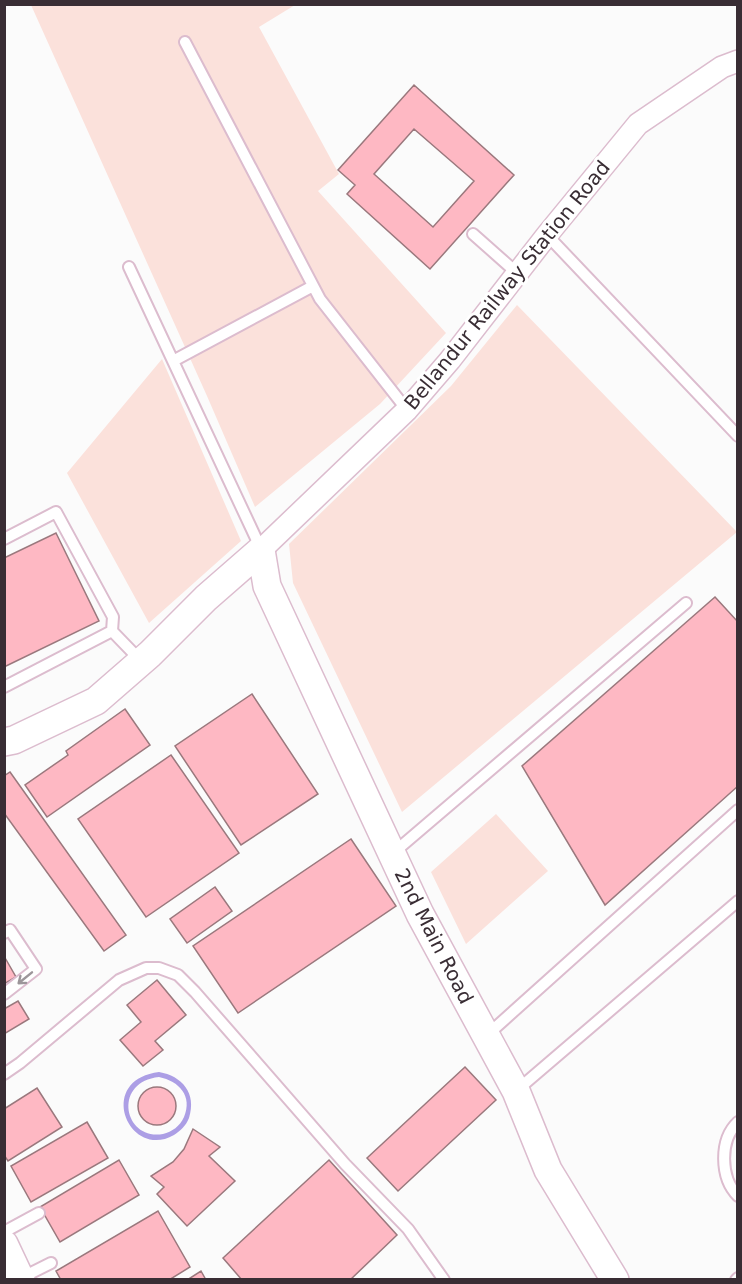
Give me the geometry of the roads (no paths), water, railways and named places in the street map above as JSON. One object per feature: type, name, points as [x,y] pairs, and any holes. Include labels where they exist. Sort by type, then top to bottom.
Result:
[{"type":"street","name":"Bellandur Railway Station Road","points":[[261,550],[407,410],[450,360],[547,235],[638,124],[722,67],[738,61]]},
{"type":"street","name":"2nd Main Road","points":[[261,550],[267,586],[420,914],[516,1091],[548,1170],[615,1280]]},
{"type":"street","points":[[9,738],[96,701],[261,550]]},
{"type":"street","points":[[4,1244],[21,1279]]},
{"type":"lane","points":[[185,42],[320,299],[407,410]]},
{"type":"lane","points":[[473,234],[517,273]]},
{"type":"lane","points":[[547,235],[738,436]]},
{"type":"lane","points":[[129,267],[261,550]]},
{"type":"lane","points":[[173,361],[313,286]]},
{"type":"lane","points":[[4,539],[56,512],[114,617],[112,631]]},
{"type":"lane","points":[[392,854],[686,603]]},
{"type":"lane","points":[[112,631],[141,661]]},
{"type":"lane","points":[[4,687],[112,631]]},
{"type":"lane","points":[[486,1036],[738,810]]},
{"type":"lane","points":[[516,1091],[738,901]]},
{"type":"lane","points":[[4,933],[10,930],[36,969],[4,994]]},
{"type":"lane","points":[[4,1074],[119,980],[146,968],[159,968],[178,975],[345,1164],[408,1229],[444,1280]]},
{"type":"lane","points":[[738,1122],[727,1139],[724,1162],[728,1182],[732,1191],[738,1196]]},
{"type":"lane","points":[[4,1232],[39,1213]]},
{"type":"lane","points":[[21,1279],[51,1263]]}]
